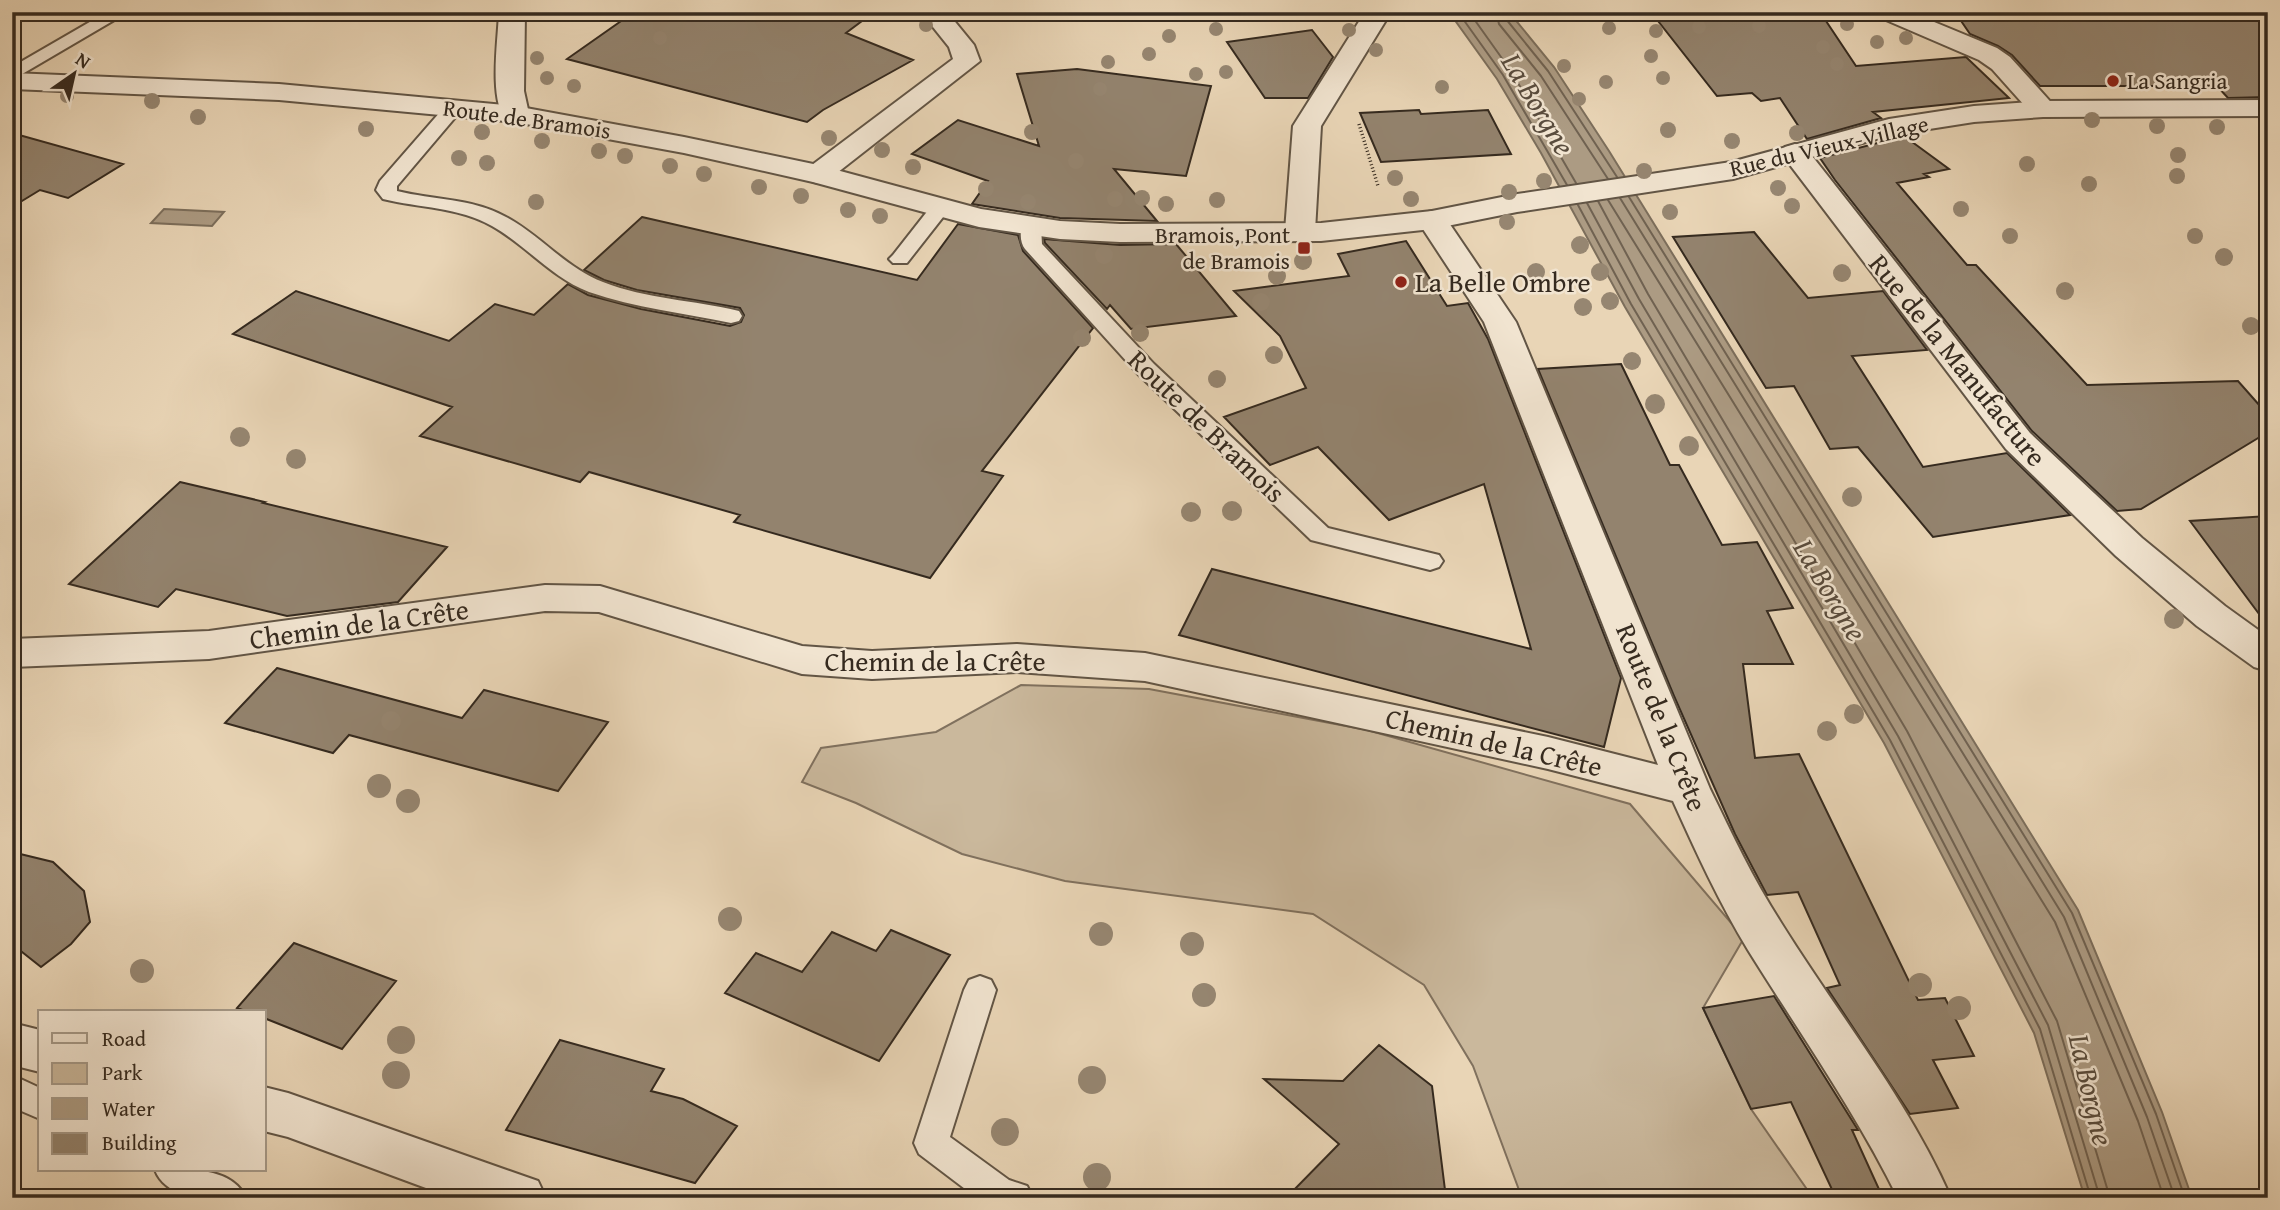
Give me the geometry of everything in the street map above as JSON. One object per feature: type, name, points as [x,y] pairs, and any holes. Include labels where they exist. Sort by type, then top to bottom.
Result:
[{"type":"street","points":[[512,12],[510,92],[515,114]]},
{"type":"street","points":[[818,174],[967,61],[961,45],[933,12]]},
{"type":"street","points":[[1300,231],[1307,126],[1378,12]]},
{"type":"street","points":[[1888,12],[1988,54],[2001,63],[2043,109]]},
{"type":"street","name":"Route de Bramois","points":[[12,81],[279,92],[515,114],[684,145],[818,174],[940,208],[1031,227],[1120,233],[1300,231],[1432,220],[1517,203]]},
{"type":"street","name":"Rue du Vieux-Village","points":[[1517,203],[1733,170],[1889,127],[1974,114],[2043,109],[2268,108]]},
{"type":"street","name":"Rue de la Manufacture","points":[[1795,153],[2018,441],[2129,547],[2211,617],[2268,657]]},
{"type":"street","name":"Route de la Crête","points":[[1432,220],[1500,322],[1689,789],[1724,864],[1763,934],[1890,1130],[1925,1198]]},
{"type":"street","name":"Chemin de la Crête","points":[[12,653],[209,645],[545,597],[600,599],[802,660],[872,665],[1017,658],[1145,667],[1548,752],[1689,789]]},
{"type":"street","points":[[12,1044],[38,1050]]},
{"type":"street","points":[[266,1110],[520,1198]]},
{"type":"lane","points":[[12,75],[120,12]]},
{"type":"lane","points":[[455,107],[387,185],[386,190],[390,195],[484,214],[521,233],[583,281],[627,295],[732,316]]},
{"type":"lane","points":[[900,259],[940,208]]},
{"type":"lane","name":"Route de Bramois","points":[[1031,227],[1032,244],[1146,369],[1320,534],[1430,561]]},
{"type":"lane","points":[[981,990],[931,1143],[1001,1195],[1015,1198]]},
{"type":"lane","points":[[12,1090],[38,1103]]},
{"type":"lane","points":[[176,1172],[228,1198]]},
{"type":"path","points":[[1355,113],[1382,198]]},
{"type":"green space","points":[[1021,685],[1149,689],[1367,730],[1630,804],[1744,938],[1703,1008],[1751,1109],[1813,1198],[1522,1198],[1473,1066],[1424,985],[1313,914],[1065,881],[962,854],[856,803],[802,782],[821,748],[936,732]]},
{"type":"water","name":"La Borgne","points":[[1449,12],[1509,12],[1554,67],[1609,151],[2078,910],[2162,1112],[2192,1198],[2085,1198],[2034,1033],[1884,743],[1625,307],[1541,153],[1497,79]]},
{"type":"water","points":[[164,209],[224,212],[212,226],[151,223]]},
{"type":"building","points":[[634,12],[874,12],[846,33],[913,60],[823,110],[807,122],[567,59]]},
{"type":"building","points":[[1651,12],[1820,12],[1856,66],[1966,57],[2009,98],[1873,112],[1881,118],[1807,139],[1780,98],[1761,101],[1752,93],[1717,96]]},
{"type":"building","points":[[1955,12],[2021,12],[2034,17],[2186,16],[2182,12],[2268,12],[2268,97],[2228,98],[2217,86],[2040,86],[2012,55],[1970,34]]},
{"type":"building","points":[[1312,30],[1333,57],[1308,98],[1265,98],[1227,42]]},
{"type":"building","points":[[1077,69],[1211,86],[1186,176],[1114,169],[1157,221],[1060,218],[972,204],[988,181],[912,154],[958,120],[1039,146],[1017,74]]},
{"type":"building","points":[[1419,110],[1421,114],[1488,110],[1511,154],[1381,162],[1360,113]]},
{"type":"building","points":[[12,133],[123,164],[68,198],[40,190],[12,207]]},
{"type":"building","points":[[1904,136],[1949,169],[1924,174],[1929,177],[1897,183],[1967,265],[1976,265],[2087,385],[2238,381],[2268,415],[2268,432],[2141,509],[2117,511],[2032,431],[1820,158]]},
{"type":"building","points":[[642,217],[917,280],[958,224],[1018,235],[1023,251],[1093,328],[982,471],[1003,476],[930,578],[734,522],[740,515],[589,472],[580,482],[420,436],[452,407],[233,334],[296,291],[449,341],[495,304],[534,315],[568,284],[588,295],[641,309],[730,326],[741,322],[744,315],[740,308],[637,290],[604,280],[584,270]]},
{"type":"building","points":[[1754,232],[1808,298],[1883,291],[1927,350],[1852,356],[1923,467],[2007,453],[2070,515],[1933,537],[1858,447],[1830,449],[1794,386],[1766,388],[1673,237]]},
{"type":"building","points":[[1044,239],[1120,245],[1176,244],[1236,316],[1131,329],[1110,305],[1107,309]]},
{"type":"building","points":[[1406,241],[1447,306],[1468,303],[1488,339],[1621,678],[1604,747],[1179,635],[1212,569],[1531,649],[1484,484],[1389,520],[1318,447],[1270,465],[1224,417],[1306,388],[1280,336],[1234,291],[1349,276],[1338,254]]},
{"type":"building","points":[[1621,364],[1670,465],[1679,465],[1722,545],[1757,542],[1793,608],[1767,611],[1793,664],[1743,664],[1755,758],[1799,754],[1918,1000],[1945,998],[1974,1056],[1933,1060],[1958,1108],[1910,1114],[1827,988],[1840,985],[1798,892],[1767,895],[1735,834],[1674,696],[1538,369]]},
{"type":"building","points":[[180,482],[447,547],[398,602],[287,616],[176,589],[158,607],[69,584]]},
{"type":"building","points":[[2268,516],[2268,626],[2190,521]]},
{"type":"building","points":[[277,668],[462,718],[484,690],[608,722],[558,791],[349,735],[333,753],[225,723]]},
{"type":"building","points":[[12,852],[53,862],[84,891],[90,922],[71,944],[41,967],[12,944]]},
{"type":"building","points":[[891,930],[950,955],[879,1061],[725,993],[756,953],[802,972],[832,932],[876,951]]},
{"type":"building","points":[[294,943],[396,981],[342,1049],[266,1019],[266,1010],[237,1008]]},
{"type":"building","points":[[1774,996],[1858,1130],[1852,1130],[1883,1198],[1836,1198],[1791,1102],[1751,1109],[1703,1008]]},
{"type":"building","points":[[560,1040],[664,1069],[651,1091],[683,1099],[737,1126],[695,1183],[506,1130]]},
{"type":"building","points":[[1379,1045],[1432,1086],[1446,1198],[1286,1198],[1339,1144],[1264,1079],[1343,1081]]},
{"type":"place","name":"La Sangria","points":[[2113,81]]},
{"type":"place","name":"Bramois, Pont de Bramois","points":[[1304,248]]},
{"type":"place","name":"La Belle Ombre","points":[[1401,282]]}]
